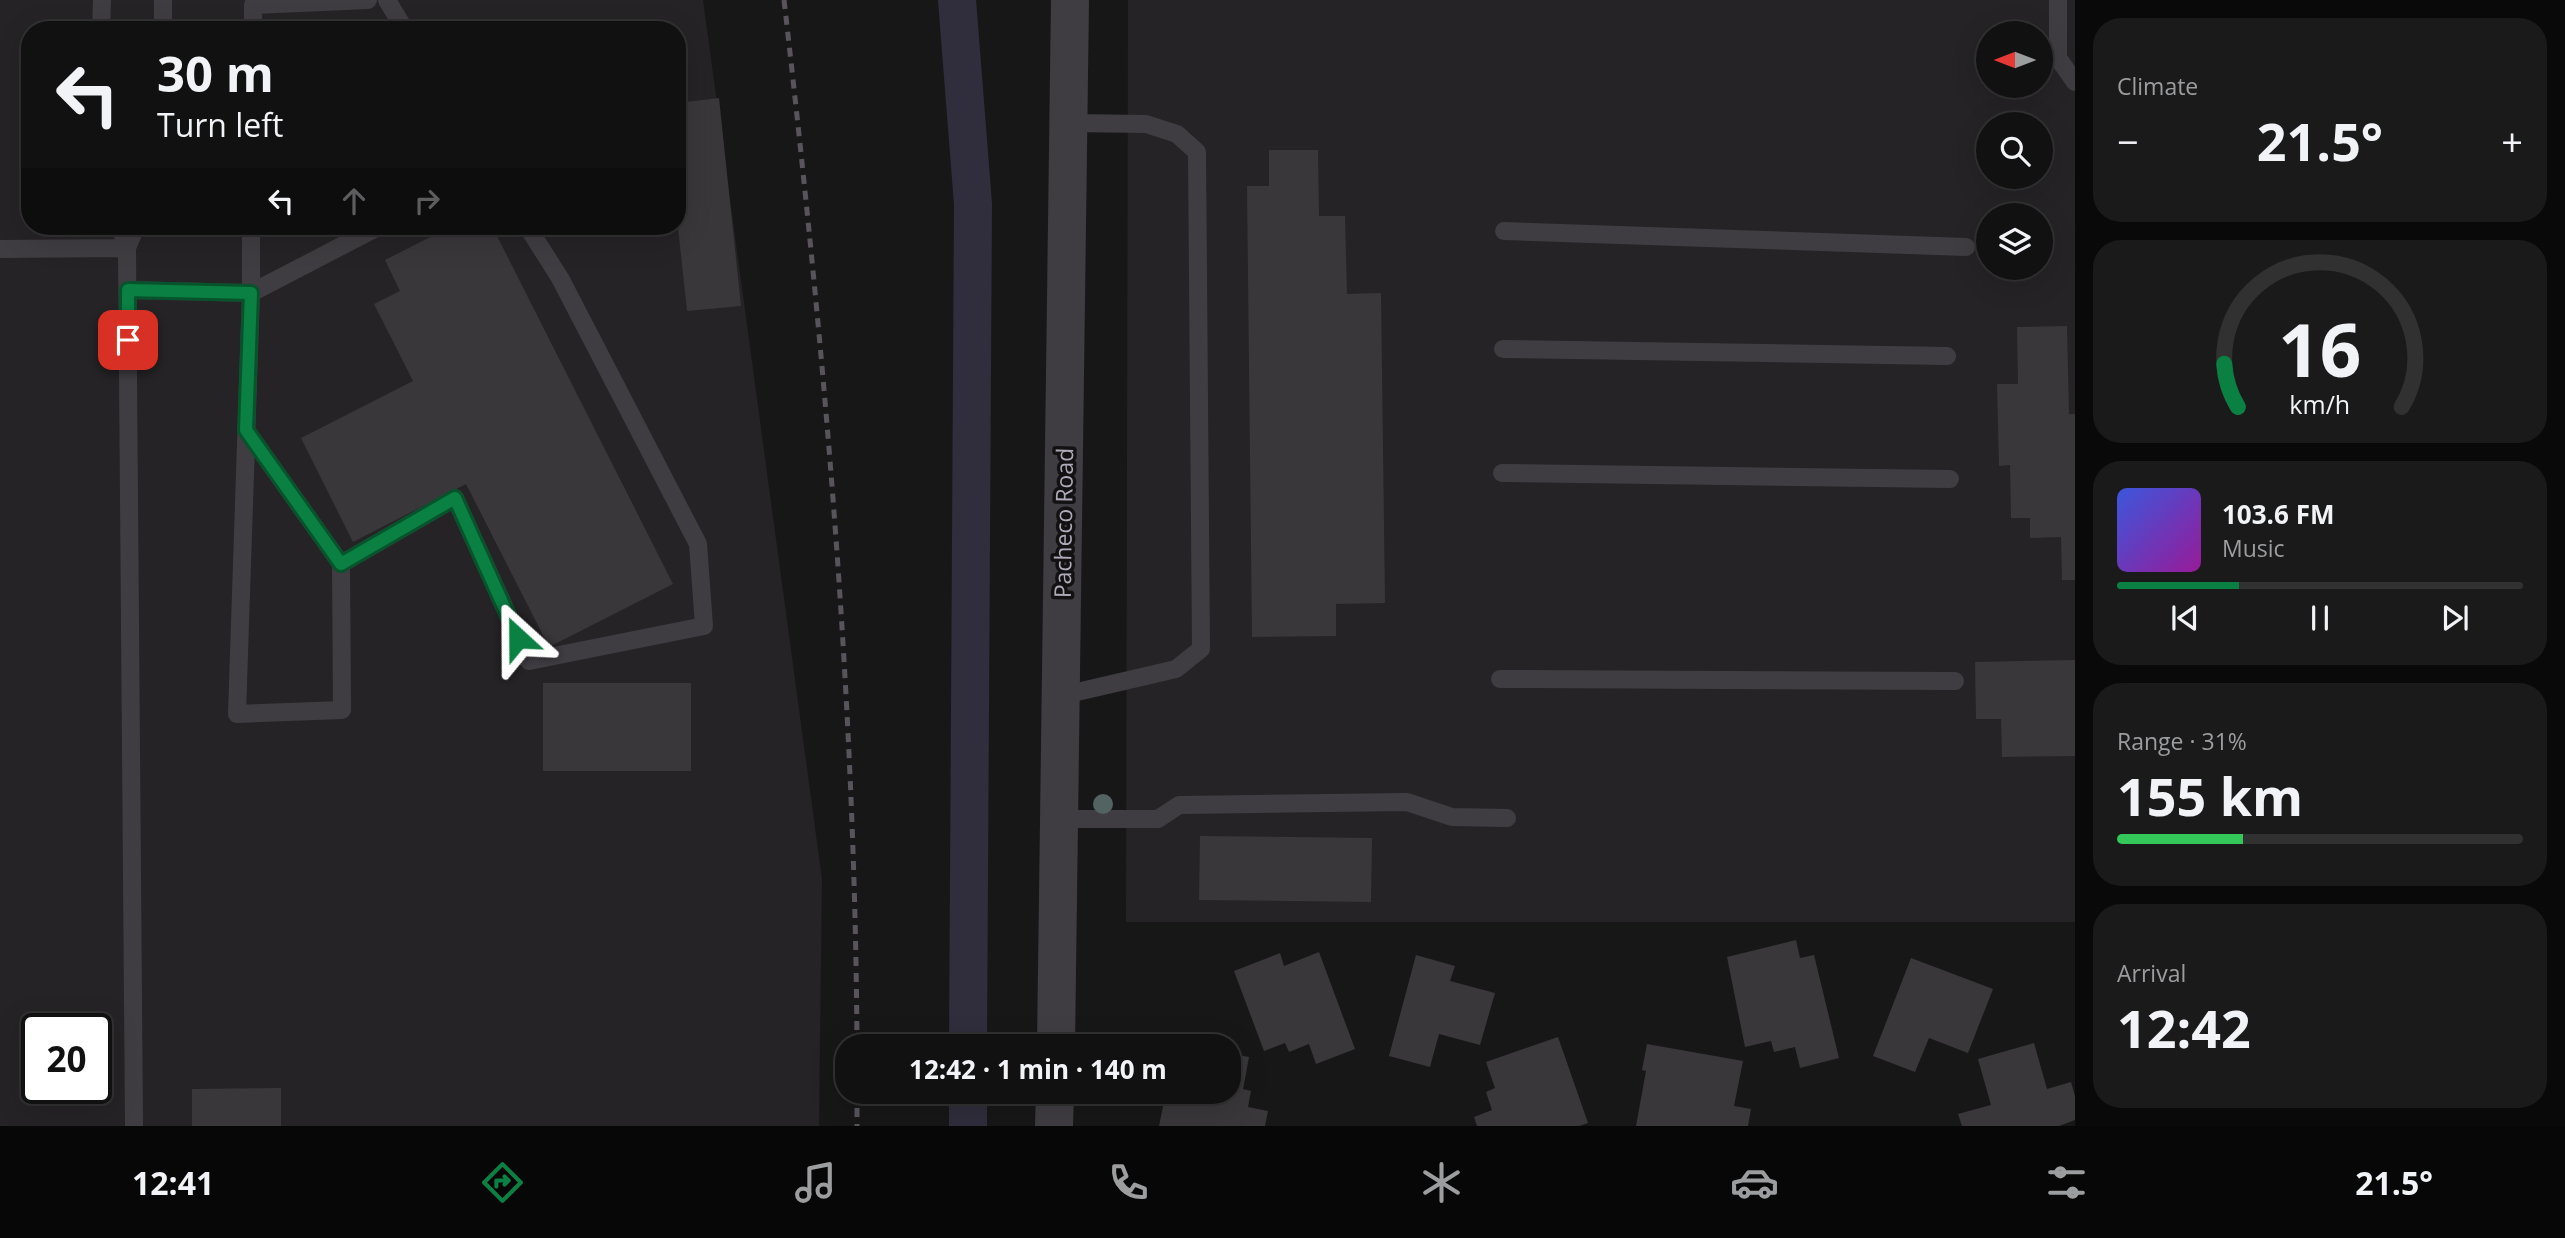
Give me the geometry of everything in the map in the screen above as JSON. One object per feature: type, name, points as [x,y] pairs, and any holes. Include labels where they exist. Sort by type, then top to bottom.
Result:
[{"type":"street","name":"Pacheco Road","points":[[1055,1034],[1070,0]]},
{"type":"street","points":[[1054,1126],[1055,1104]]},
{"type":"lane","points":[[101,21],[102,0]]},
{"type":"lane","points":[[163,0],[163,21]]},
{"type":"lane","points":[[253,21],[253,5],[368,0]]},
{"type":"lane","points":[[387,0],[400,21]]},
{"type":"lane","points":[[2058,0],[2058,58],[2075,82]]},
{"type":"lane","points":[[1060,696],[1176,669],[1201,649],[1197,152],[1178,134],[1146,124],[1068,123]]},
{"type":"lane","points":[[1504,231],[1966,247]]},
{"type":"lane","points":[[123,235],[127,248],[128,290],[134,1126]]},
{"type":"lane","points":[[127,248],[132,235]]},
{"type":"lane","points":[[246,430],[341,564],[342,710],[237,713],[251,235]]},
{"type":"lane","points":[[128,290],[251,293],[363,235]]},
{"type":"lane","points":[[341,564],[455,498],[529,661],[705,626],[698,544],[560,278],[533,235]]},
{"type":"lane","points":[[0,248],[127,248]]},
{"type":"lane","points":[[1503,349],[1947,356]]},
{"type":"lane","points":[[1502,473],[1950,479]]},
{"type":"lane","points":[[1500,679],[1955,681]]},
{"type":"lane","points":[[1059,819],[1158,819],[1179,805],[1407,802],[1452,817],[1507,818]]},
{"type":"shaded area","points":[[0,0],[703,0],[822,879],[819,1126],[0,1126]]},
{"type":"shaded area","points":[[1128,0],[2075,0],[2075,922],[1126,922]]},
{"type":"building","points":[[719,98],[741,306],[687,311],[679,235],[686,235],[686,102]]},
{"type":"building","points":[[1269,150],[1318,150],[1319,216],[1345,216],[1347,294],[1381,293],[1385,603],[1336,604],[1336,636],[1252,637],[1247,186],[1269,186]]},
{"type":"building","points":[[434,235],[497,235],[673,584],[549,647],[466,484],[353,542],[301,438],[413,381],[374,304],[400,291],[385,260]]},
{"type":"building","points":[[2067,326],[2069,414],[2075,414],[2075,580],[2062,580],[2061,537],[2030,538],[2030,518],[2011,518],[2010,465],[1999,466],[1997,384],[2018,384],[2017,327]]},
{"type":"building","points":[[2075,660],[2075,756],[2002,757],[2001,719],[1976,719],[1975,662]]},
{"type":"building","points":[[543,683],[691,683],[691,771],[543,771]]},
{"type":"building","points":[[1200,836],[1372,838],[1371,902],[1199,900]]},
{"type":"building","points":[[1796,940],[1800,958],[1814,955],[1839,1058],[1800,1068],[1795,1047],[1774,1052],[1771,1041],[1745,1047],[1727,957]]},
{"type":"building","points":[[1319,952],[1355,1049],[1316,1064],[1309,1044],[1289,1052],[1285,1043],[1264,1051],[1234,971],[1280,953],[1284,966]]},
{"type":"building","points":[[1416,955],[1455,966],[1450,981],[1495,993],[1480,1045],[1439,1034],[1430,1067],[1389,1056]]},
{"type":"building","points":[[1911,958],[1993,989],[1968,1053],[1929,1038],[1915,1072],[1873,1056]]},
{"type":"building","points":[[1558,1037],[1588,1123],[1579,1126],[1477,1126],[1474,1117],[1492,1110],[1486,1092],[1495,1088],[1486,1062]]},
{"type":"building","points":[[2034,1043],[2047,1089],[2071,1082],[2075,1096],[2075,1120],[2059,1126],[1962,1126],[1958,1114],[1991,1105],[1978,1059]]},
{"type":"building","points":[[1647,1044],[1743,1061],[1734,1106],[1751,1109],[1748,1126],[1636,1126],[1646,1071],[1642,1070]]},
{"type":"building","points":[[1241,1055],[1249,1057],[1243,1089],[1251,1091],[1248,1107],[1268,1111],[1265,1126],[1159,1126],[1164,1104],[1241,1104]]},
{"type":"building","points":[[281,1088],[281,1126],[192,1126],[192,1089]]},
{"type":"waterway","points":[[957,0],[973,204],[968,1034]]},
{"type":"waterway","points":[[968,1104],[968,1126]]},
{"type":"railway","points":[[784,0],[812,261],[835,522],[850,784],[857,1034]]},
{"type":"railway","points":[[857,1104],[857,1126]]},
{"type":"route","points":[[128,340],[128,290],[251,293],[246,430],[341,564],[455,498],[518,638]]}]
